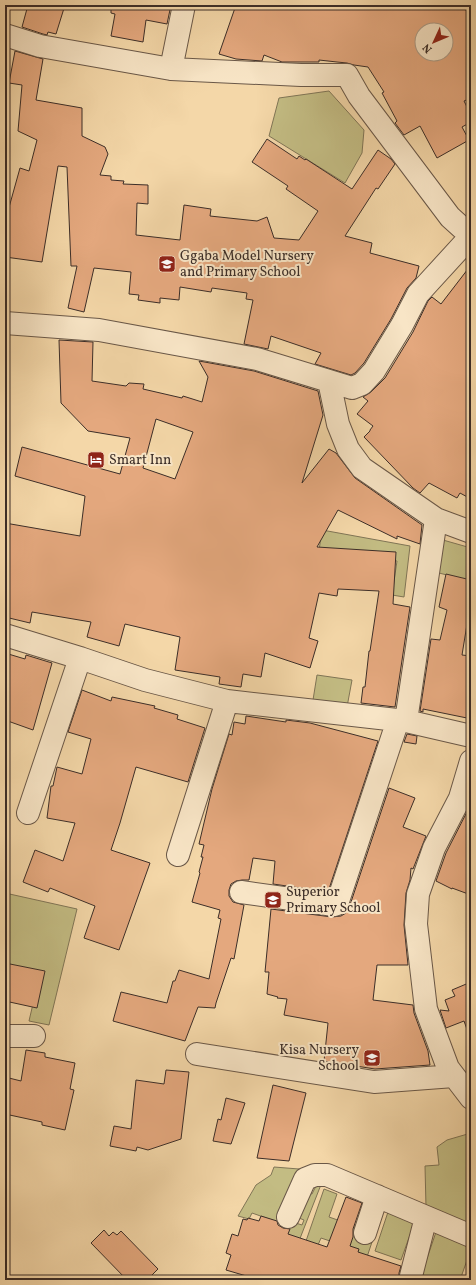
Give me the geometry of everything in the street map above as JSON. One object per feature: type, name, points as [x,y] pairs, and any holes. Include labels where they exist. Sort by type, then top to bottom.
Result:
[{"type":"street","points":[[172,69],[184,5]]},
{"type":"street","points":[[5,35],[40,46],[172,69],[301,75],[347,75],[359,96],[450,217],[471,236],[418,294],[402,325],[374,371],[362,384],[352,388],[257,359],[99,330],[5,322]]},
{"type":"street","points":[[329,381],[338,424],[348,449],[362,468],[436,519],[471,532]]},
{"type":"street","points":[[241,892],[334,905],[337,904],[402,720],[436,519]]},
{"type":"street","points":[[5,635],[145,680],[227,701],[402,720],[471,736]]},
{"type":"street","points":[[28,812],[80,658]]},
{"type":"street","points":[[178,855],[227,701]]},
{"type":"street","points":[[471,761],[460,798],[434,848],[418,894],[416,924],[426,1009],[448,1068],[471,1098]]},
{"type":"street","points":[[5,1036],[34,1036]]},
{"type":"street","points":[[197,1054],[374,1082],[454,1076]]},
{"type":"street","points":[[288,1217],[305,1180],[315,1175],[327,1175],[471,1236]]},
{"type":"street","points":[[365,1233],[377,1196]]},
{"type":"street","points":[[411,1276],[427,1218]]},
{"type":"shaded area","points":[[329,91],[364,130],[362,153],[345,183],[269,136],[279,98]]},
{"type":"shaded area","points":[[322,530],[410,546],[404,597],[392,595],[397,561],[375,558],[315,578]]},
{"type":"shaded area","points":[[436,538],[471,548],[471,581],[431,571]]},
{"type":"shaded area","points":[[317,675],[352,680],[347,707],[313,700]]},
{"type":"shaded area","points":[[5,893],[77,909],[49,1025],[29,1021],[40,974],[5,966]]},
{"type":"shaded area","points":[[471,1133],[471,1227],[426,1207],[425,1166],[439,1165],[437,1147],[447,1140]]},
{"type":"shaded area","points":[[274,1167],[302,1170],[283,1219],[302,1225],[304,1220],[294,1216],[303,1191],[312,1194],[317,1184],[322,1182],[299,1241],[283,1235],[286,1225],[252,1213],[249,1219],[238,1216],[256,1185],[271,1175]]},
{"type":"shaded area","points":[[324,1189],[337,1194],[329,1217],[375,1233],[364,1266],[354,1249],[321,1238],[318,1245],[306,1241]]},
{"type":"shaded area","points":[[388,1212],[415,1221],[401,1260],[375,1251]]},
{"type":"shaded area","points":[[436,1232],[471,1245],[460,1280],[420,1279]]},
{"type":"building","points":[[28,5],[65,5],[56,34],[48,32],[47,35],[22,27]]},
{"type":"building","points":[[111,5],[171,5],[167,24],[146,20],[143,42],[111,36],[115,14],[111,13]]},
{"type":"building","points":[[236,5],[464,5],[471,23],[471,98],[464,101],[471,115],[471,122],[462,127],[469,140],[437,158],[420,126],[404,135],[395,123],[397,121],[382,93],[384,92],[368,67],[319,60],[319,62],[282,62],[264,55],[262,61],[236,59],[219,54]]},
{"type":"building","points":[[15,51],[43,59],[36,100],[82,108],[82,136],[105,147],[108,154],[100,175],[111,176],[111,180],[124,181],[123,184],[148,185],[148,204],[137,203],[136,235],[180,240],[184,205],[211,209],[210,216],[257,221],[267,217],[274,238],[299,240],[318,211],[286,189],[288,186],[252,162],[267,139],[297,159],[299,156],[305,160],[306,159],[352,189],[378,150],[391,159],[395,164],[378,189],[376,188],[345,236],[372,243],[370,253],[419,266],[416,278],[407,288],[391,319],[364,363],[355,373],[351,375],[315,364],[321,353],[271,336],[268,349],[244,344],[253,300],[246,299],[247,293],[212,288],[211,292],[180,287],[179,300],[160,298],[160,303],[138,300],[139,295],[129,294],[131,272],[94,268],[84,312],[68,308],[77,266],[71,266],[67,167],[58,166],[42,262],[5,257],[5,210],[8,211],[20,168],[29,171],[37,140],[18,131],[22,85],[9,83]]},
{"type":"building","points":[[471,265],[471,499],[460,493],[457,498],[429,483],[420,493],[413,488],[364,437],[373,426],[357,414],[368,401],[363,397],[371,392],[385,378],[413,332],[428,301],[432,297],[441,304]]},
{"type":"building","points":[[59,340],[93,342],[92,381],[126,386],[129,383],[144,384],[143,389],[182,398],[183,396],[202,402],[208,377],[199,361],[254,371],[318,391],[323,415],[302,483],[329,449],[336,453],[355,478],[422,525],[420,544],[397,536],[397,539],[338,510],[317,547],[396,552],[393,604],[410,607],[395,707],[361,703],[363,687],[365,687],[369,651],[379,591],[338,589],[337,596],[319,593],[309,638],[318,641],[310,668],[265,653],[261,677],[243,674],[241,687],[219,684],[220,677],[175,670],[180,637],[125,624],[119,646],[87,637],[91,622],[32,612],[30,623],[5,617],[5,523],[80,536],[85,496],[15,476],[22,447],[120,474],[130,438],[88,431],[61,403]],"holes":[[[156,419],[193,432],[175,479],[143,468]]]},
{"type":"building","points":[[446,574],[471,580],[471,618],[468,618],[462,655],[471,656],[471,717],[467,716],[467,718],[423,709],[423,712],[420,711],[431,639],[440,640],[447,610],[439,607]]},
{"type":"building","points":[[5,653],[25,659],[26,655],[52,663],[33,730],[5,720]]},
{"type":"building","points":[[82,690],[111,701],[112,697],[155,706],[154,708],[178,715],[177,719],[205,728],[188,782],[136,767],[111,850],[150,863],[119,950],[84,938],[95,906],[50,888],[48,892],[23,882],[35,850],[63,861],[75,823],[47,818],[51,786],[53,786],[57,767],[82,774],[91,739],[68,732]]},
{"type":"building","points":[[246,716],[286,722],[286,720],[310,723],[378,741],[328,892],[273,884],[275,861],[253,858],[249,880],[236,881],[231,884],[229,890],[229,896],[233,902],[244,905],[234,959],[231,958],[215,1008],[198,1007],[185,1041],[113,1021],[121,992],[167,1003],[173,981],[175,981],[179,970],[209,979],[221,919],[218,918],[220,910],[192,902],[203,857],[201,857],[204,845],[199,844],[212,789],[229,734],[232,735],[234,722],[245,724]]},
{"type":"building","points":[[407,734],[417,736],[416,744],[404,742]]},
{"type":"building","points":[[389,788],[415,798],[403,827],[426,836],[413,869],[411,868],[410,880],[406,893],[404,925],[408,965],[377,965],[373,1000],[413,1005],[414,1013],[428,1051],[430,1065],[375,1069],[324,1061],[328,1023],[284,1015],[287,999],[277,998],[278,997],[267,994],[269,972],[265,972],[271,909],[332,917],[341,916],[346,913],[349,908]]},
{"type":"building","points":[[471,804],[471,895],[452,889],[436,881],[446,853]]},
{"type":"building","points":[[5,963],[45,971],[37,1008],[5,1001]]},
{"type":"building","points":[[471,982],[471,1035],[469,1035],[464,1021],[446,1028],[440,1010],[449,1011],[445,1000],[455,996],[452,990]]},
{"type":"building","points":[[26,1050],[45,1053],[45,1057],[75,1063],[70,1089],[74,1090],[65,1130],[42,1125],[42,1122],[5,1114],[5,1077],[21,1081]]},
{"type":"building","points":[[166,1070],[189,1072],[181,1139],[148,1150],[137,1147],[136,1151],[110,1146],[114,1126],[131,1129],[136,1080],[164,1084]]},
{"type":"building","points":[[273,1085],[306,1093],[289,1161],[257,1158]]},
{"type":"building","points":[[226,1098],[245,1103],[231,1144],[213,1141],[218,1119],[221,1120]]},
{"type":"building","points":[[346,1197],[362,1203],[353,1229],[353,1237],[350,1246],[359,1249],[358,1252],[401,1266],[399,1280],[260,1280],[226,1270],[231,1255],[226,1253],[232,1234],[238,1236],[243,1219],[247,1220],[248,1218],[259,1221],[261,1216],[277,1221],[278,1225],[283,1228],[290,1229],[288,1234],[327,1247]]},
{"type":"building","points":[[104,1230],[109,1236],[113,1232],[117,1235],[121,1231],[158,1269],[147,1280],[127,1280],[91,1243]]},
{"type":"place","name":"Ggaba Model Nursery and Primary School","points":[[167,264]]},
{"type":"place","name":"Smart Inn","points":[[96,460]]},
{"type":"place","name":"Superior Primary School","points":[[273,900]]},
{"type":"place","name":"Kisa Nursery School","points":[[372,1058]]}]
